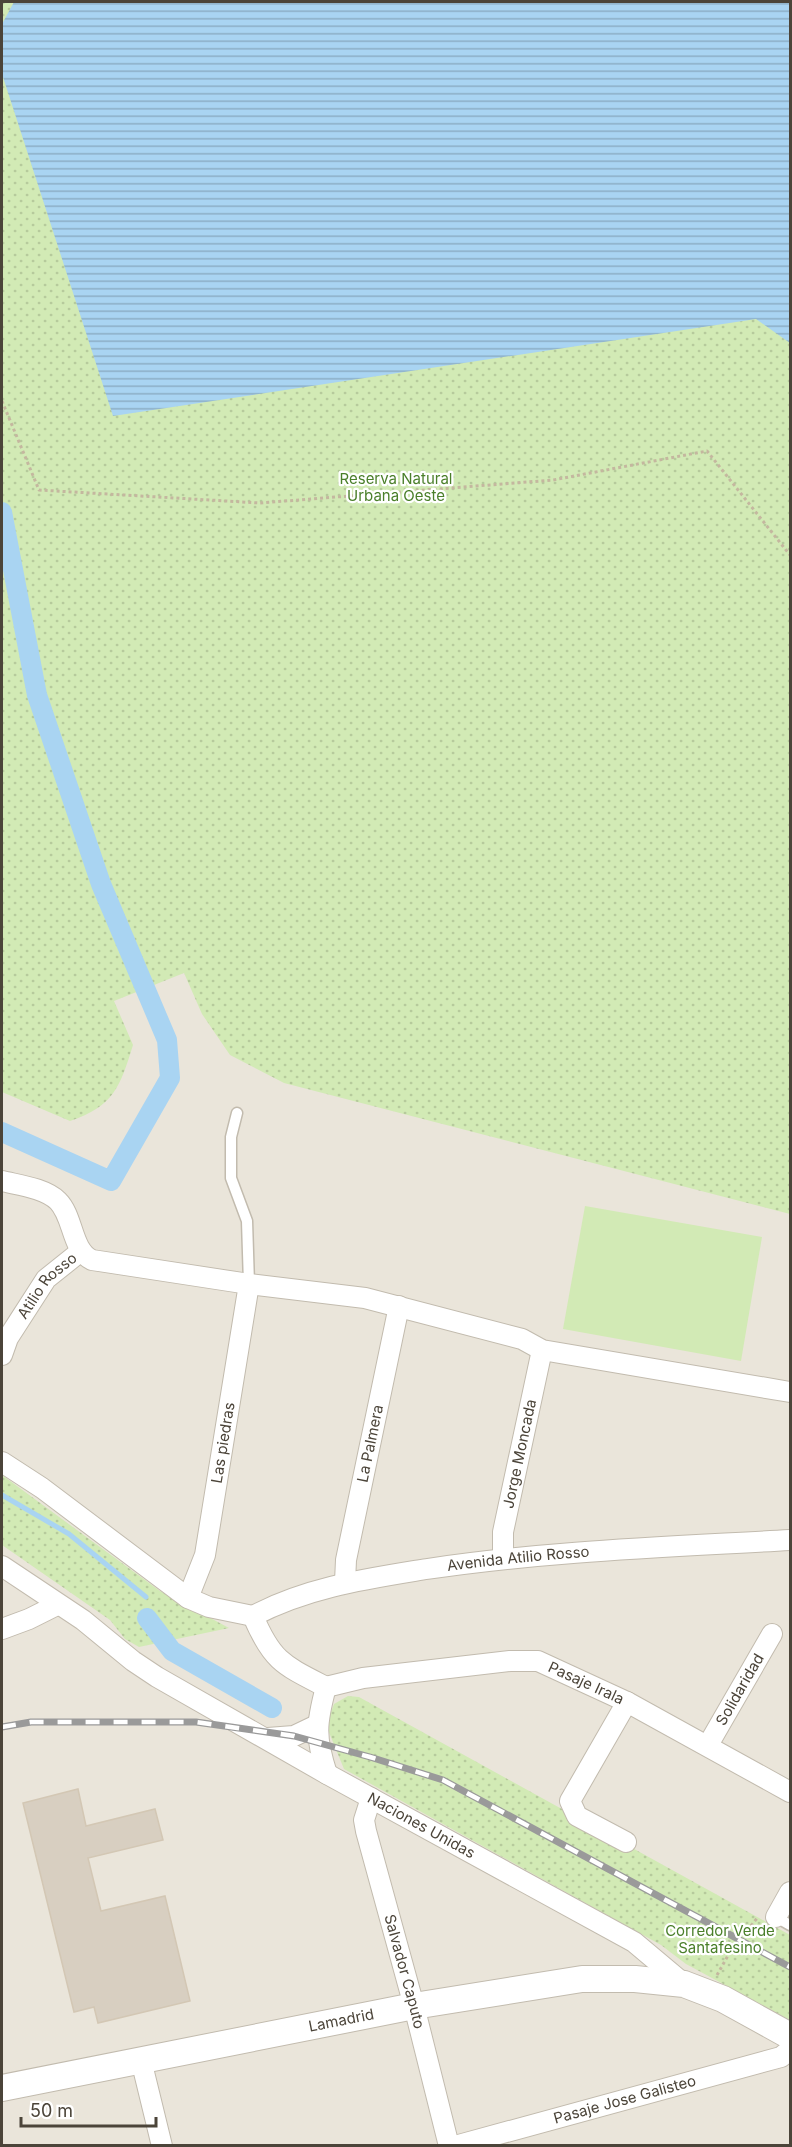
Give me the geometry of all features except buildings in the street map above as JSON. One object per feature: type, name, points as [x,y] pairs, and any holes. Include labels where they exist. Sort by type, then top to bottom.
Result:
[{"type":"street","points":[[2,1181],[50,1195],[59,1201],[68,1216],[81,1251],[92,1260],[249,1284],[365,1298],[522,1339],[542,1350],[790,1392]]},
{"type":"street","name":"Atilio Rosso","points":[[2,1355],[8,1338],[46,1279],[81,1251]]},
{"type":"street","name":"Las piedras","points":[[188,1598],[205,1554],[249,1284]]},
{"type":"street","name":"La Palmera","points":[[345,1582],[346,1560],[399,1306]]},
{"type":"street","name":"Jorge Moncada","points":[[503,1557],[503,1532],[542,1350]]},
{"type":"street","points":[[2,1462],[42,1488],[188,1598],[209,1607],[253,1616],[263,1640],[285,1666],[326,1687],[317,1725],[317,1743],[327,1774]]},
{"type":"street","name":"Avenida Atilio Rosso","points":[[253,1616],[298,1595],[345,1582],[503,1557],[790,1540]]},
{"type":"street","name":"Naciones Unidas","points":[[2,1566],[57,1605],[83,1620],[149,1672],[268,1738],[327,1774],[634,1942],[684,1984],[723,1999],[790,2036]]},
{"type":"street","points":[[2,1629],[57,1605]]},
{"type":"street","name":"Solidaridad","points":[[708,1746],[772,1634]]},
{"type":"street","name":"Pasaje Irala","points":[[326,1687],[363,1678],[526,1659],[549,1664],[627,1702],[790,1791]]},
{"type":"street","points":[[626,1842],[577,1816],[570,1801],[627,1702]]},
{"type":"street","points":[[268,1738],[294,1736],[317,1725]]},
{"type":"street","name":"Salvador Caputo","points":[[371,1797],[364,1820],[366,1831],[449,2145]]},
{"type":"street","points":[[783,1921],[790,1892]]},
{"type":"street","name":"Lamadrid","points":[[2,2088],[414,2006],[582,1979],[635,1979],[684,1984]]},
{"type":"street","name":"Pasaje Jose Galisteo","points":[[455,2145],[781,2057],[790,2050]]},
{"type":"street","points":[[141,2060],[162,2145]]},
{"type":"lane","points":[[237,1113],[231,1137],[231,1178],[247,1221],[249,1284]]},
{"type":"path","points":[[2,401],[39,490],[260,503],[553,480],[707,451],[790,555]]},
{"type":"path","points":[[720,1969],[730,1952],[758,1917],[783,1921]]},
{"type":"shaded area","points":[[2,2],[790,2],[790,2145],[2,2146]]},
{"type":"green space","name":"Reserva Natural Urbana Oeste","points":[[2,2],[790,2],[790,1214],[284,1083],[230,1055],[202,1014],[184,973],[114,1001],[133,1045],[119,1084],[97,1109],[70,1121],[2,1092]]},
{"type":"green space","points":[[585,1206],[762,1237],[741,1361],[563,1329]]},
{"type":"green space","points":[[2,1475],[160,1591],[229,1628],[139,1647],[125,1639],[110,1620],[2,1545]]},
{"type":"green space","name":"Corredor Verde Santafesino","points":[[348,1696],[359,1697],[790,1935],[790,2020],[686,1964],[661,1945],[344,1769],[326,1725],[334,1704]]},
{"type":"water","points":[[14,2],[790,2],[790,343],[756,319],[113,416],[2,74],[2,24]]},
{"type":"waterway","points":[[2,512],[37,695],[101,884],[167,1040],[170,1078],[111,1181],[2,1132]]},
{"type":"waterway","points":[[2,1495],[69,1534],[146,1597]]},
{"type":"waterway","points":[[147,1618],[172,1651],[272,1708]]},
{"type":"railway","points":[[2,1727],[31,1722],[196,1722],[294,1736],[370,1757],[443,1780],[790,1967]]}]
